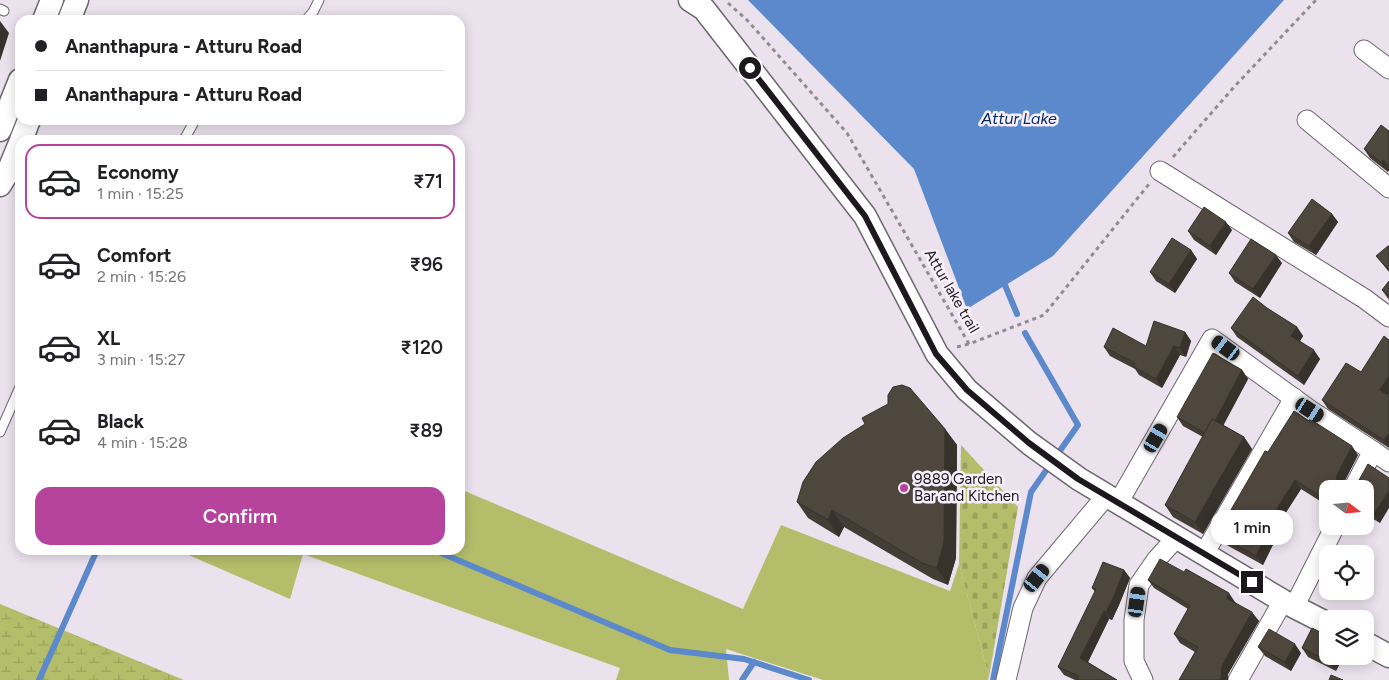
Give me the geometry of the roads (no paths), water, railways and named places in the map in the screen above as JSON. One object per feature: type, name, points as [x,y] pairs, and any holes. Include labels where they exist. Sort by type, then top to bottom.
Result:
[{"type":"street","points":[[46,15],[52,0]]},
{"type":"street","points":[[71,15],[77,0]]},
{"type":"street","points":[[690,0],[704,9],[865,216],[936,354],[967,390],[1029,443],[1078,479],[1288,604],[1319,620]]},
{"type":"street","points":[[1364,50],[1389,69]]},
{"type":"street","points":[[0,130],[15,92]]},
{"type":"street","points":[[1306,120],[1389,188]]},
{"type":"street","points":[[0,185],[15,156]]},
{"type":"street","points":[[1160,171],[1365,299],[1389,317]]},
{"type":"street","points":[[1006,680],[1023,608],[1037,578],[1112,500],[1212,339],[1294,398],[1389,462]]},
{"type":"street","points":[[1204,554],[1294,398]]},
{"type":"street","points":[[1358,480],[1373,451]]},
{"type":"street","points":[[1238,680],[1288,604],[1329,535]]},
{"type":"street","points":[[1142,680],[1134,662],[1134,620],[1139,585],[1157,558],[1176,538]]},
{"type":"street","points":[[1374,648],[1389,656]]},
{"type":"lane","points":[[310,15],[319,0]]},
{"type":"lane","points":[[0,432],[15,398]]},
{"type":"water","name":"Attur Lake","points":[[748,0],[1284,0],[1053,256],[967,309],[914,169]]},
{"type":"waterway","points":[[1002,278],[1017,314]]},
{"type":"waterway","points":[[993,680],[1031,492],[1078,425],[1025,333]]},
{"type":"waterway","points":[[39,680],[95,555]]},
{"type":"waterway","points":[[446,555],[670,650],[744,659],[809,680]]},
{"type":"waterway","points":[[742,680],[754,662]]},
{"type":"place","name":"9889 Garden Bar and Kitchen","points":[[904,488]]}]
